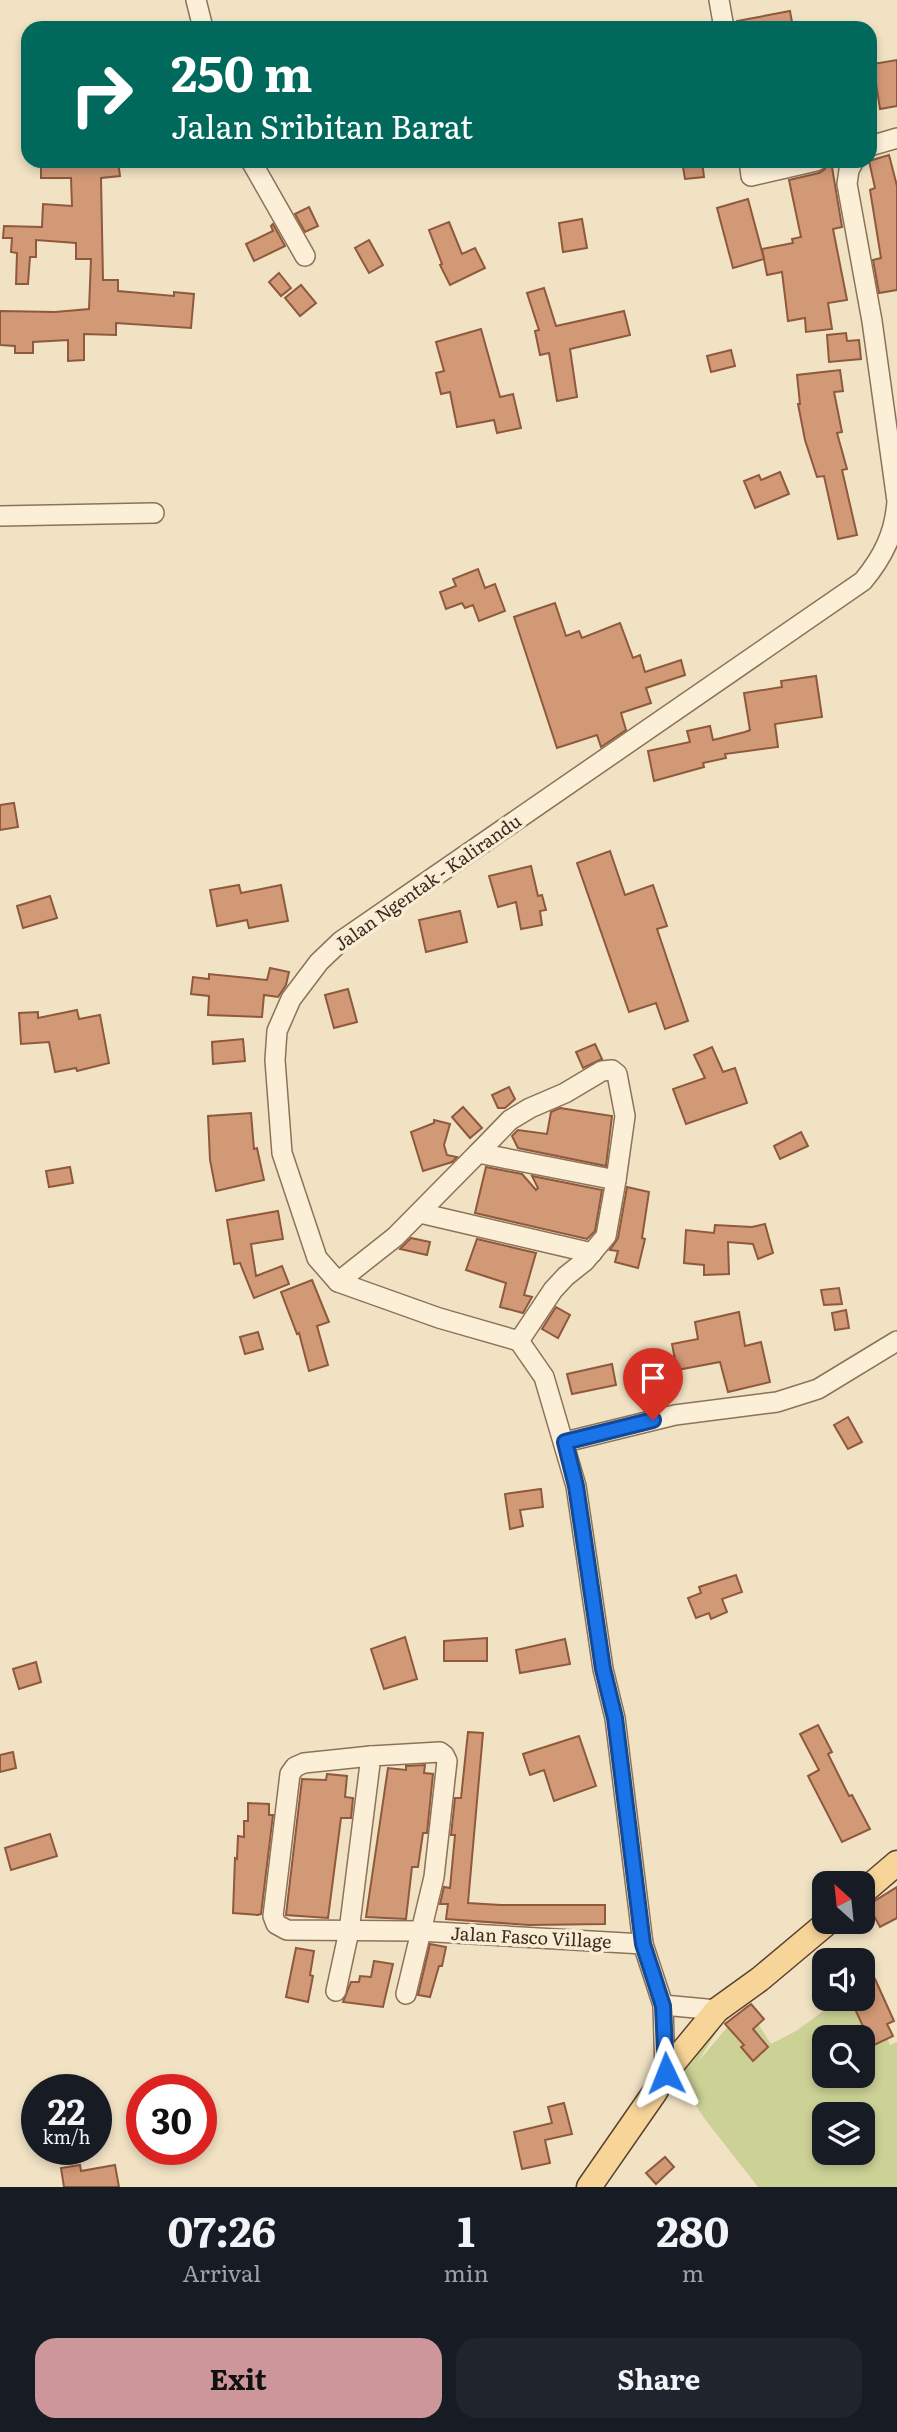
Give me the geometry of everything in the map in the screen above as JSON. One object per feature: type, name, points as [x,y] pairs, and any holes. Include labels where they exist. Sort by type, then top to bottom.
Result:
[{"type":"main road","points":[[875,1882],[897,1863]]},
{"type":"main road","points":[[589,2187],[666,2073],[717,2010],[760,1979],[814,1934]]},
{"type":"street","points":[[196,0],[201,21]]},
{"type":"street","points":[[719,0],[723,21]]},
{"type":"street","points":[[877,144],[897,138]]},
{"type":"street","points":[[255,168],[305,257]]},
{"type":"street","points":[[750,168],[751,176],[786,168]]},
{"type":"street","name":"Jalan Ngentak - Kalirandu","points":[[338,1282],[317,1258],[282,1153],[275,1060],[277,1031],[298,989],[319,962],[341,941],[863,581],[879,563],[895,521],[897,501],[872,321],[847,184],[850,168]]},
{"type":"street","points":[[0,516],[154,513]]},
{"type":"street","points":[[338,1282],[395,1237],[510,1121],[602,1071],[612,1070],[617,1074],[625,1116],[606,1236],[585,1261],[559,1283],[519,1341]]},
{"type":"street","points":[[478,1153],[616,1180]]},
{"type":"street","points":[[420,1213],[592,1253]]},
{"type":"street","points":[[338,1282],[439,1318],[519,1341],[544,1377],[576,1486],[603,1669],[615,1718],[643,1944],[663,2006],[666,2073]]},
{"type":"street","points":[[565,1442],[675,1415],[777,1402],[818,1388],[897,1341]]},
{"type":"street","name":"Jalan Fasco Village","points":[[406,1994],[419,1931],[434,1877],[447,1761],[440,1752],[371,1756],[304,1763],[295,1767],[290,1774],[272,1916],[276,1924],[287,1930],[419,1931],[643,1944]]},
{"type":"street","points":[[336,1991],[349,1931],[371,1756]]},
{"type":"street","points":[[663,2006],[717,2010]]},
{"type":"green space","points":[[746,2005],[771,2044],[796,2031],[824,2011],[875,2011],[875,2008],[890,2045],[897,2042],[897,2187],[758,2187],[704,2118],[675,2073],[729,2012],[697,2063]]},
{"type":"building","points":[[790,11],[792,21],[737,21]]},
{"type":"building","points":[[897,60],[897,106],[880,109],[877,63]]},
{"type":"building","points":[[889,155],[897,186],[897,290],[879,293],[873,260],[881,258],[870,190],[875,188],[871,168],[877,168],[877,159]]},
{"type":"building","points":[[41,168],[119,168],[120,176],[101,178],[103,280],[118,280],[118,291],[174,296],[174,292],[194,294],[191,328],[116,323],[116,335],[84,334],[84,360],[68,361],[68,340],[33,342],[33,353],[15,353],[15,346],[0,345],[0,311],[55,312],[89,309],[91,259],[76,259],[76,243],[36,240],[36,257],[30,257],[28,284],[16,284],[17,253],[11,252],[12,238],[3,238],[4,226],[42,227],[43,204],[72,206],[71,178],[41,178]]},
{"type":"building","points":[[683,168],[703,168],[704,177],[685,179]]},
{"type":"building","points":[[832,168],[842,227],[833,229],[847,300],[828,303],[832,329],[806,332],[805,318],[788,321],[782,272],[767,275],[762,249],[793,243],[792,239],[801,237],[789,180]]},
{"type":"building","points":[[748,199],[764,259],[733,268],[717,208]]},
{"type":"building","points":[[309,207],[318,226],[305,232],[295,214]]},
{"type":"building","points":[[582,219],[587,248],[563,252],[559,223]]},
{"type":"building","points":[[449,222],[462,254],[475,248],[485,268],[450,285],[440,265],[442,264],[429,230]]},
{"type":"building","points":[[273,224],[285,246],[254,261],[246,244],[273,231]]},
{"type":"building","points":[[369,240],[383,265],[369,273],[355,248]]},
{"type":"building","points":[[279,273],[291,288],[281,296],[269,282]]},
{"type":"building","points":[[301,285],[316,303],[300,316],[285,298]]},
{"type":"building","points":[[544,288],[556,326],[624,311],[630,335],[570,349],[577,397],[557,401],[549,353],[540,355],[535,331],[539,330],[527,293]]},
{"type":"building","points":[[481,329],[500,397],[513,394],[521,428],[497,433],[494,420],[457,427],[450,392],[441,394],[436,373],[444,371],[436,342]]},
{"type":"building","points":[[846,333],[847,341],[859,340],[861,359],[829,362],[827,335]]},
{"type":"building","points":[[731,350],[735,366],[711,372],[707,356]]},
{"type":"building","points":[[840,370],[843,391],[834,392],[842,432],[837,433],[847,469],[842,470],[857,535],[838,539],[824,476],[817,477],[805,440],[798,404],[797,375]]},
{"type":"building","points":[[780,472],[789,494],[755,508],[744,481],[759,475],[761,480]]},
{"type":"building","points":[[478,569],[485,588],[495,584],[505,611],[479,621],[473,605],[465,608],[462,603],[446,609],[440,592],[456,586],[453,579]]},
{"type":"building","points":[[555,603],[566,636],[579,631],[582,638],[620,623],[633,658],[640,655],[645,672],[681,660],[685,675],[646,688],[651,703],[621,713],[626,730],[601,747],[597,735],[557,748],[514,617]]},
{"type":"building","points":[[816,676],[822,717],[775,724],[778,747],[725,754],[726,758],[703,763],[704,767],[654,781],[648,751],[690,742],[687,731],[710,726],[713,740],[750,730],[744,693],[782,687],[781,681]]},
{"type":"building","points":[[14,803],[18,827],[0,830],[0,805]]},
{"type":"building","points":[[610,851],[625,895],[653,885],[667,926],[657,929],[688,1021],[665,1029],[656,1003],[629,1012],[577,863]]},
{"type":"building","points":[[531,866],[538,896],[542,895],[546,910],[540,911],[542,925],[521,929],[516,902],[498,907],[489,876]]},
{"type":"building","points":[[239,885],[241,893],[281,885],[288,921],[249,928],[247,920],[217,926],[210,890]]},
{"type":"building","points":[[50,896],[57,918],[23,928],[17,906]]},
{"type":"building","points":[[460,911],[467,942],[426,952],[419,920]]},
{"type":"building","points":[[270,968],[289,972],[286,985],[278,997],[264,995],[262,1017],[208,1015],[209,996],[191,994],[193,977],[209,979],[209,974],[267,980]]},
{"type":"building","points":[[348,989],[357,1022],[334,1028],[325,995]]},
{"type":"building","points":[[77,1010],[79,1019],[100,1015],[109,1063],[77,1071],[76,1068],[55,1072],[49,1042],[21,1044],[19,1013],[38,1012],[38,1018]]},
{"type":"building","points":[[243,1039],[245,1061],[213,1064],[212,1042]]},
{"type":"building","points":[[595,1044],[602,1059],[583,1068],[576,1052]]},
{"type":"building","points":[[712,1047],[723,1072],[735,1068],[747,1103],[686,1124],[673,1089],[705,1078],[694,1055]]},
{"type":"building","points":[[509,1087],[515,1099],[505,1108],[498,1108],[492,1095]]},
{"type":"building","points":[[463,1107],[482,1128],[470,1138],[452,1117]]},
{"type":"building","points":[[560,1108],[612,1116],[606,1166],[518,1148],[512,1136],[518,1130],[547,1134],[551,1112]]},
{"type":"building","points":[[251,1113],[254,1149],[257,1148],[264,1180],[216,1191],[210,1160],[208,1116]]},
{"type":"building","points":[[434,1120],[450,1124],[444,1145],[447,1155],[457,1157],[452,1162],[423,1171],[411,1132],[434,1123]]},
{"type":"building","points":[[801,1132],[808,1146],[780,1159],[774,1146]]},
{"type":"building","points":[[70,1167],[73,1183],[49,1187],[46,1171]]},
{"type":"building","points":[[486,1167],[522,1174],[536,1190],[538,1188],[532,1176],[602,1190],[595,1231],[587,1239],[475,1213]]},
{"type":"building","points":[[627,1187],[649,1192],[642,1238],[645,1239],[638,1268],[615,1262],[618,1251],[610,1250],[618,1238]]},
{"type":"building","points":[[278,1211],[283,1239],[251,1244],[256,1276],[282,1266],[289,1284],[254,1298],[240,1263],[234,1264],[227,1220]]},
{"type":"building","points":[[765,1224],[773,1253],[758,1259],[753,1244],[728,1242],[729,1274],[704,1275],[704,1265],[684,1263],[686,1230],[714,1233],[715,1225],[752,1227]]},
{"type":"building","points":[[411,1238],[430,1242],[427,1255],[400,1249]]},
{"type":"building","points":[[477,1239],[536,1253],[524,1295],[532,1297],[523,1313],[500,1307],[506,1283],[466,1270]]},
{"type":"building","points":[[312,1280],[329,1322],[317,1326],[328,1365],[309,1371],[299,1333],[297,1334],[281,1292]]},
{"type":"building","points":[[839,1288],[842,1304],[824,1305],[821,1290]]},
{"type":"building","points":[[556,1307],[570,1315],[558,1338],[542,1329]]},
{"type":"building","points":[[846,1310],[849,1328],[835,1330],[832,1313]]},
{"type":"building","points":[[739,1312],[745,1346],[761,1342],[770,1382],[728,1392],[720,1362],[677,1370],[672,1344],[698,1339],[695,1322]]},
{"type":"building","points":[[258,1332],[263,1349],[245,1354],[240,1337]]},
{"type":"building","points":[[612,1364],[616,1385],[572,1394],[567,1374]]},
{"type":"building","points":[[848,1417],[862,1442],[848,1449],[834,1425]]},
{"type":"building","points":[[541,1489],[543,1507],[520,1510],[523,1526],[510,1529],[505,1494]]},
{"type":"building","points":[[736,1575],[742,1592],[722,1599],[727,1612],[711,1619],[709,1613],[696,1618],[688,1598],[701,1593],[699,1587]]},
{"type":"building","points":[[405,1637],[417,1679],[384,1689],[371,1649]]},
{"type":"building","points":[[487,1638],[487,1661],[444,1661],[444,1641]]},
{"type":"building","points":[[565,1639],[570,1664],[520,1673],[516,1650]]},
{"type":"building","points":[[36,1662],[41,1682],[19,1689],[13,1669]]},
{"type":"building","points":[[818,1725],[832,1752],[828,1754],[849,1796],[852,1795],[870,1829],[842,1842],[808,1776],[819,1770],[800,1734]]},
{"type":"building","points":[[468,1732],[483,1733],[468,1903],[605,1905],[605,1924],[529,1925],[446,1919],[448,1904],[440,1904],[444,1887],[450,1888],[455,1798],[461,1798]]},
{"type":"building","points":[[579,1736],[596,1786],[554,1801],[544,1770],[530,1775],[523,1754]]},
{"type":"building","points":[[13,1752],[16,1768],[0,1772],[0,1755]]},
{"type":"building","points":[[425,1765],[424,1773],[433,1774],[427,1833],[423,1833],[418,1867],[412,1867],[406,1919],[366,1917],[388,1768],[406,1770],[406,1766]]},
{"type":"building","points":[[327,1774],[347,1776],[345,1797],[353,1798],[351,1818],[341,1818],[328,1918],[286,1915],[302,1779],[326,1780]]},
{"type":"building","points":[[248,1803],[269,1804],[269,1815],[273,1815],[261,1914],[258,1915],[233,1913],[238,1836],[244,1837],[244,1821],[248,1821]]},
{"type":"building","points":[[50,1834],[57,1856],[11,1870],[5,1848]]},
{"type":"building","points":[[897,1887],[897,1918],[880,1927],[875,1918],[875,1901]]},
{"type":"building","points":[[430,1944],[446,1947],[430,1997],[418,1995]]},
{"type":"building","points":[[296,1948],[314,1951],[308,2002],[286,1997]]},
{"type":"building","points":[[374,1961],[393,1964],[383,2007],[343,2002],[351,1982],[359,1982],[360,1976],[371,1977]]},
{"type":"building","points":[[875,1979],[894,2021],[887,2024],[893,2036],[875,2045],[875,2025],[862,2025],[856,2011],[875,2011]]},
{"type":"building","points":[[751,2004],[764,2019],[753,2029],[768,2047],[753,2061],[741,2047],[744,2045],[725,2024]]},
{"type":"building","points":[[564,2103],[572,2134],[545,2140],[550,2163],[522,2169],[514,2132],[552,2123],[548,2107]]},
{"type":"building","points":[[665,2157],[674,2167],[656,2184],[646,2173]]},
{"type":"building","points":[[80,2165],[81,2171],[115,2165],[119,2187],[64,2187],[61,2168]]},
{"type":"route","points":[[653,1420],[565,1442],[576,1486],[603,1669],[615,1718],[643,1944],[663,2006],[666,2073]]}]
